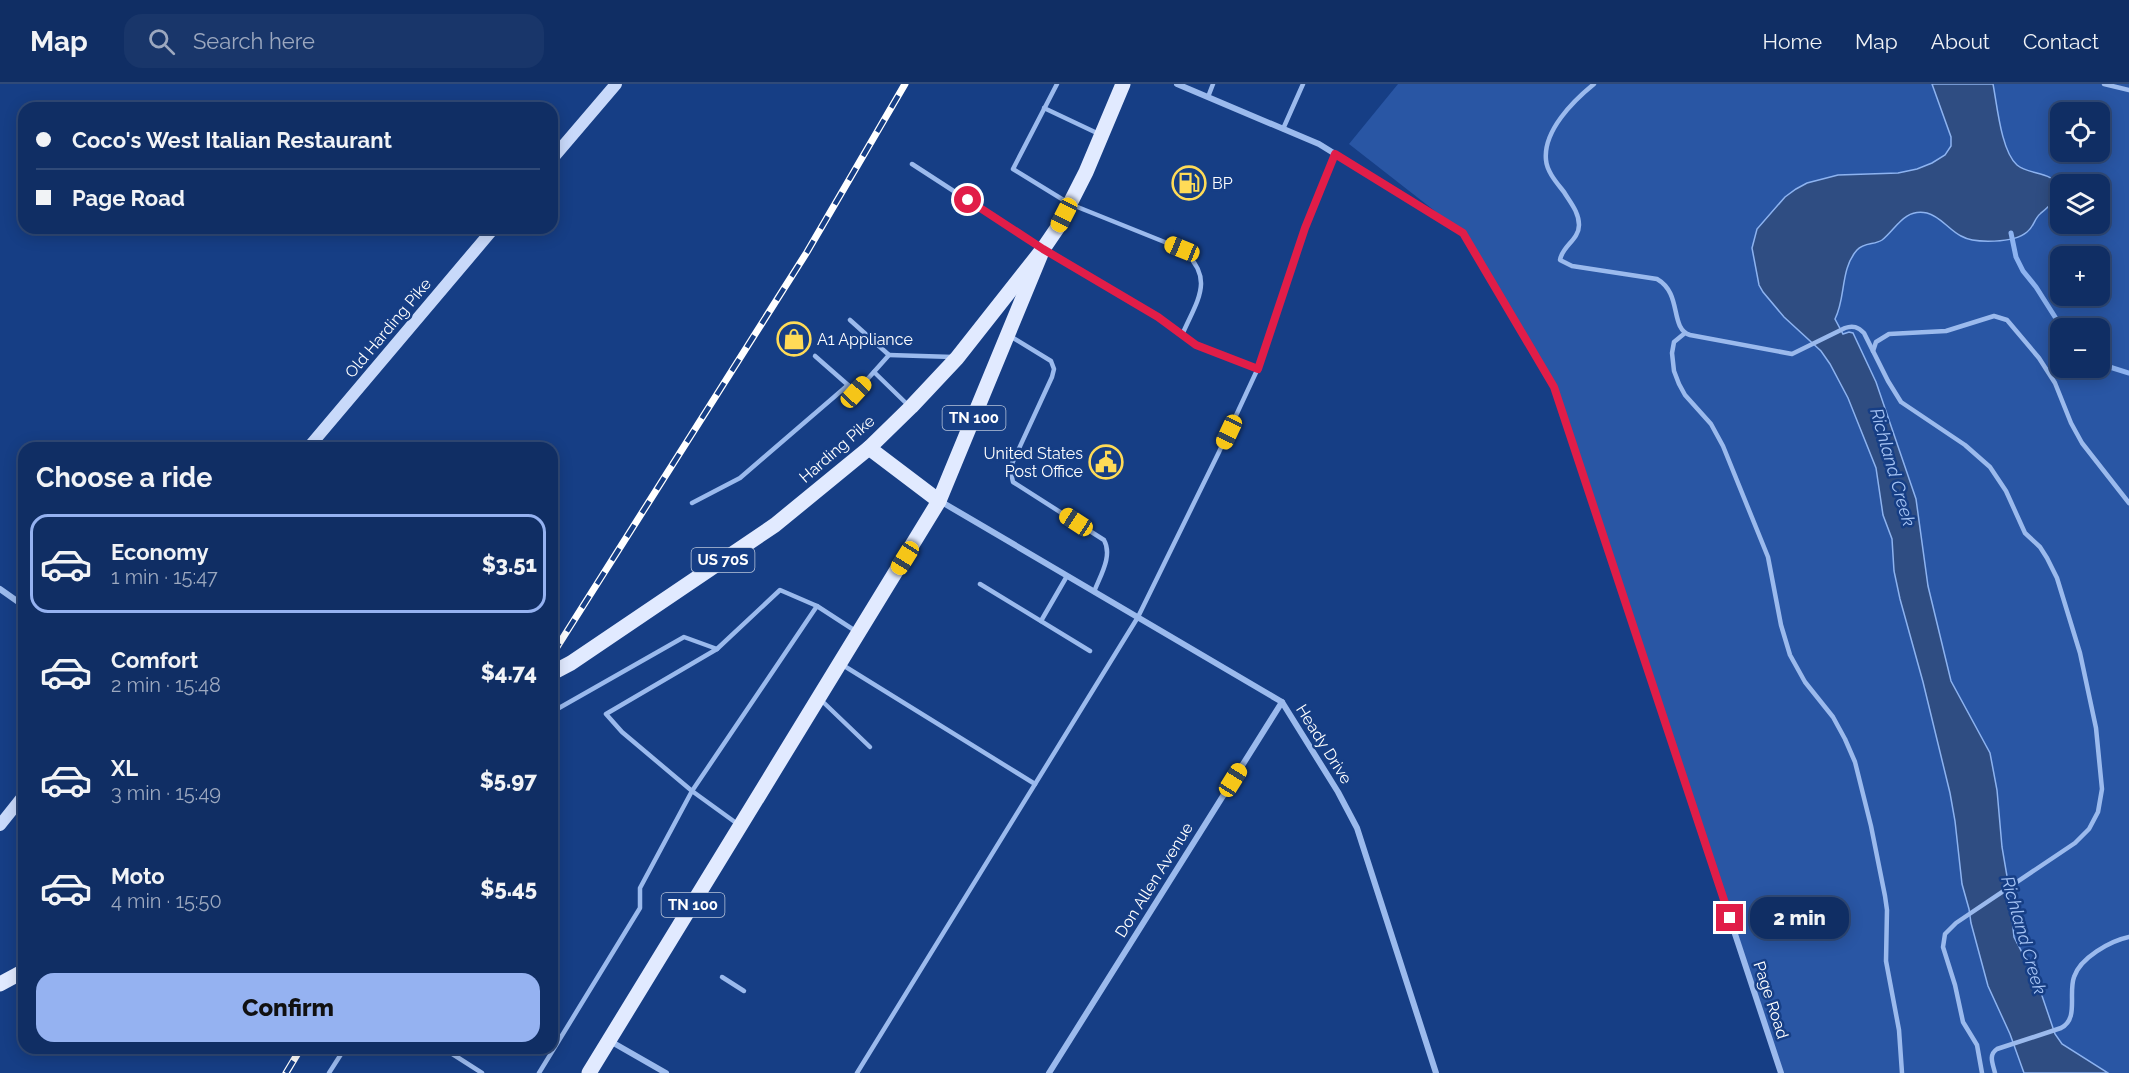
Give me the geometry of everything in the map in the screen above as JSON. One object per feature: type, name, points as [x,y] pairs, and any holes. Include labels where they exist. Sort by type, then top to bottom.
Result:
[{"type":"main road","name":"Harding Pike","points":[[558,670],[775,525],[869,448],[910,407],[957,358],[1058,227],[1124,84]]},
{"type":"main road","name":"TN 100","points":[[589,1073],[939,501],[1043,249]]},
{"type":"main road","points":[[869,448],[939,501]]},
{"type":"main road","points":[[0,984],[18,974]]},
{"type":"street","points":[[558,152],[616,84]]},
{"type":"street","name":"Page Road","points":[[1177,84],[1319,144],[1463,233],[1554,387],[1781,1073]]},
{"type":"street","name":"Old Harding Pike","points":[[313,442],[489,234]]},
{"type":"street","name":"Heady Drive","points":[[939,501],[1282,702],[1338,792],[1357,828],[1436,1073]]},
{"type":"street","points":[[0,589],[18,602]]},
{"type":"street","name":"Don Allen Avenue","points":[[1049,1073],[1282,702]]},
{"type":"street","points":[[0,825],[18,802]]},
{"type":"street","points":[[610,1041],[666,1073]]},
{"type":"lane","points":[[1057,84],[1013,169],[1070,204],[1182,249],[1194,260],[1199,270],[1202,287],[1182,335]]},
{"type":"lane","points":[[1208,97],[1213,84]]},
{"type":"lane","points":[[1283,129],[1303,84]]},
{"type":"lane","points":[[1594,84],[1577,100],[1557,125],[1546,151],[1550,172],[1574,207],[1579,220],[1578,232],[1561,253],[1560,260],[1572,266],[1657,279],[1663,282],[1672,295],[1679,326],[1684,333],[1787,354],[1798,352],[1852,326],[1862,330],[1894,393],[1901,402],[1965,445],[1986,463],[1999,478],[2025,534],[2040,548],[2051,564],[2082,660],[2096,728],[2102,789],[2098,812],[2089,829],[2075,843],[1956,923],[1945,934],[1943,947],[1963,1022],[1977,1045],[1982,1073]]},
{"type":"lane","points":[[2104,84],[2129,90]]},
{"type":"lane","points":[[1044,108],[1101,136]]},
{"type":"lane","points":[[857,1073],[1138,618],[1258,369],[1305,228],[1335,154]]},
{"type":"lane","points":[[912,164],[1043,249],[1158,317],[1196,345],[1258,369]]},
{"type":"lane","points":[[1873,351],[1876,342],[1889,334],[1946,331],[1988,317],[2001,317],[2007,320],[2039,358],[2055,383],[2071,423],[2082,443],[2129,503]]},
{"type":"lane","points":[[850,320],[889,355],[957,358]]},
{"type":"lane","points":[[1684,333],[1674,342],[1672,353],[1674,371],[1679,384],[1685,395],[1711,424],[1723,446],[1768,557],[1781,625],[1790,655],[1805,682],[1833,717],[1855,762],[1885,896],[1886,960],[1899,1030],[1902,1073]]},
{"type":"lane","points":[[1008,335],[1051,361],[1054,369],[1010,468],[1013,482],[1104,540],[1108,546],[1108,555],[1094,592]]},
{"type":"lane","points":[[815,356],[856,392],[889,355]]},
{"type":"lane","points":[[874,372],[910,407]]},
{"type":"lane","points":[[692,503],[740,478],[848,385]]},
{"type":"lane","points":[[1041,621],[1067,576]]},
{"type":"lane","points":[[980,584],[1090,651]]},
{"type":"lane","points":[[741,826],[692,791],[622,732],[606,714],[717,649],[780,590],[817,606],[858,633]]},
{"type":"lane","points":[[558,1042],[640,908],[640,888],[692,791],[817,606]]},
{"type":"lane","points":[[558,709],[684,637],[717,649]]},
{"type":"lane","points":[[840,664],[1035,784]]},
{"type":"lane","points":[[819,699],[870,747]]},
{"type":"lane","points":[[1995,1073],[1992,1055],[1997,1049],[2061,1029],[2070,1020],[2072,983],[2079,968],[2099,951],[2129,937]]},
{"type":"lane","points":[[722,977],[744,991]]},
{"type":"lane","points":[[329,1073],[341,1054]]},
{"type":"lane","points":[[452,1054],[482,1073]]},
{"type":"lane","points":[[539,1073],[551,1054]]},
{"type":"shaded area","points":[[1398,84],[2129,84],[2129,1073],[1781,1073],[1554,387],[1463,233],[1349,144]]},
{"type":"water","name":"Richland Creek","points":[[1932,84],[1993,84],[2000,127],[2007,149],[2017,165],[2050,178],[2050,205],[2038,216],[2029,230],[2021,236],[2004,240],[1967,239],[1927,213],[1919,212],[1906,216],[1882,240],[1857,250],[1845,275],[1841,302],[1835,319],[1843,334],[1853,333],[1876,382],[1916,499],[1928,586],[1951,681],[1990,753],[1997,790],[2014,937],[2037,981],[2055,1034],[2062,1044],[2108,1073],[2024,1073],[2010,1034],[1988,986],[1971,923],[1962,884],[1950,793],[1900,599],[1894,571],[1892,539],[1883,515],[1876,468],[1848,398],[1830,364],[1821,351],[1784,317],[1759,285],[1752,248],[1757,229],[1785,197],[1796,189],[1807,183],[1838,175],[1898,173],[1917,169],[1945,155],[1951,146],[1951,137]]},
{"type":"waterway","points":[[2011,233],[2016,257],[2023,271],[2056,318]]},
{"type":"waterway","points":[[2110,367],[2129,373]]},
{"type":"railway","points":[[558,646],[807,252],[905,84]]},
{"type":"railway","points":[[286,1073],[297,1054]]},
{"type":"place","name":"BP","points":[[1189,183]]},
{"type":"place","name":"A1 Appliance","points":[[794,339]]},
{"type":"place","name":"United States Post Office","points":[[1106,462]]},
{"type":"route","points":[[968,200],[1043,249],[1158,317],[1196,345],[1258,369],[1305,228],[1335,154],[1463,233],[1554,387],[1730,918]]}]
